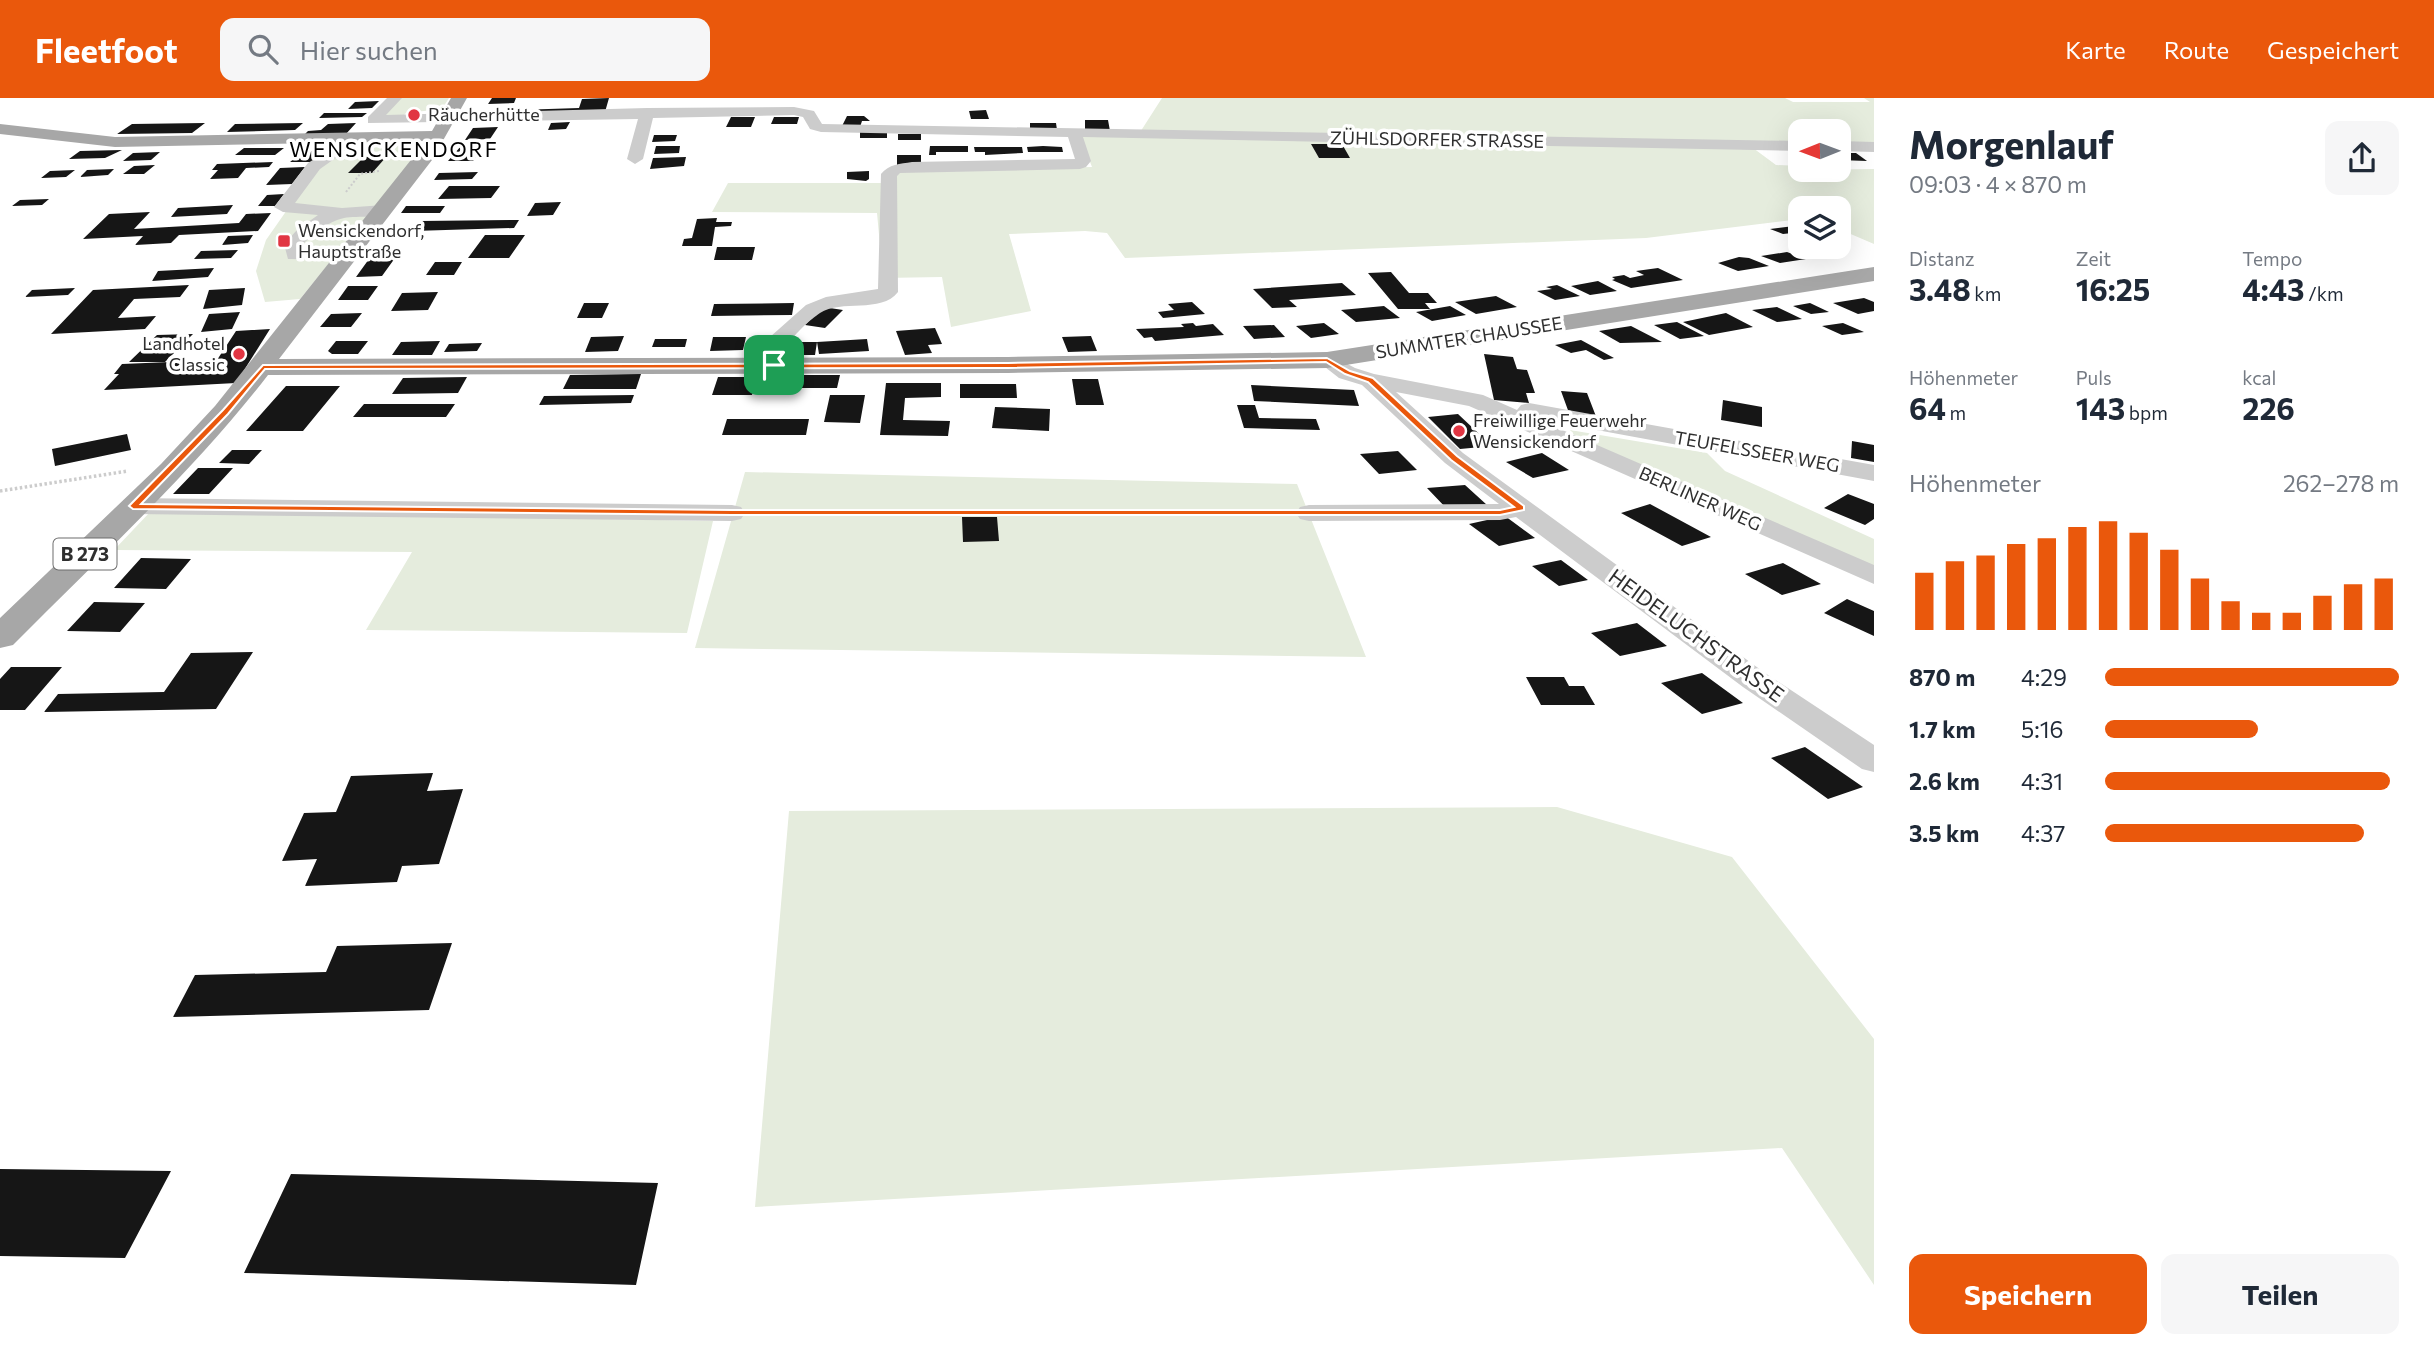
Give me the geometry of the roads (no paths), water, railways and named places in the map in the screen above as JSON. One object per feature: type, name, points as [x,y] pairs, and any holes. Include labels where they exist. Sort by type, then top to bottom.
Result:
[{"type":"main road","name":"B 273","points":[[0,637],[170,471],[225,412],[426,156],[458,98]]},
{"type":"main road","points":[[0,129],[115,142],[437,136]]},
{"type":"main road","name":"SUMMTER CHAUSSEE","points":[[263,367],[1034,365],[1327,360],[1874,274]]},
{"type":"street","name":"ZÜHLSDORFER STRASSE","points":[[395,98],[373,120],[647,112],[803,111],[810,114],[815,126],[821,128],[1788,146]]},
{"type":"street","points":[[635,159],[647,112]]},
{"type":"street","points":[[774,365],[778,342],[813,309],[826,303],[871,298],[888,292],[890,174],[896,169],[1080,164],[1083,161],[1074,133]]},
{"type":"street","points":[[353,137],[314,166],[283,207],[333,212],[384,210]]},
{"type":"street","points":[[1852,146],[1874,147]]},
{"type":"street","points":[[333,212],[307,229],[293,244],[295,255],[348,256]]},
{"type":"street","name":"BERLINER WEG","points":[[1327,360],[1347,373],[1370,380],[1475,400],[1874,575]]},
{"type":"street","name":"HEIDELUCHSTRASSE","points":[[1370,380],[1454,458],[1754,680],[1874,761]]},
{"type":"street","name":"TEUFELSSEER WEG","points":[[1475,400],[1874,473]]},
{"type":"street","points":[[133,506],[732,513]]},
{"type":"street","points":[[1309,513],[1500,512],[1521,508]]},
{"type":"place","name":"Räucherhütte","points":[[414,115]]},
{"type":"place","name":"Wensickendorf, Hauptstraße","points":[[284,241]]},
{"type":"place","name":"Landhotel Classic","points":[[239,354]]},
{"type":"place","name":"Freiwillige Feuerwehr Wensickendorf","points":[[1459,431]]},
{"type":"district","name":"WENSICKENDORF","points":[[394,150]]}]
